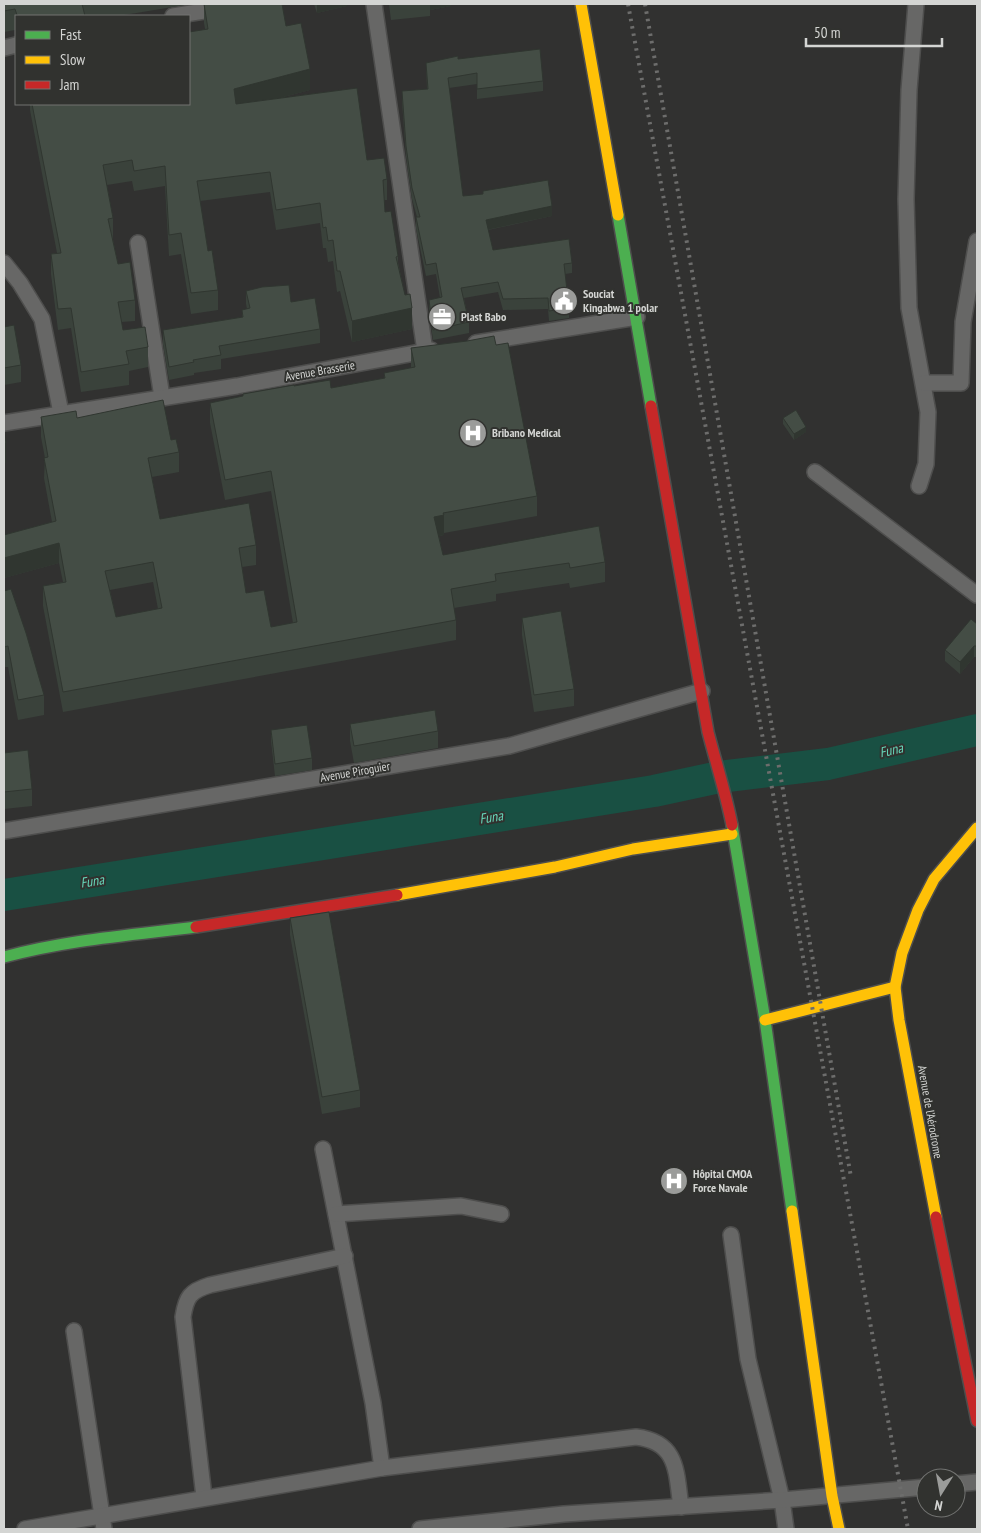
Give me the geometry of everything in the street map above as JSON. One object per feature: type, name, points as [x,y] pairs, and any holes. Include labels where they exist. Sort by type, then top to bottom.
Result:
[{"type":"main road","points":[[581,4],[708,732],[719,777],[727,799],[765,1020],[832,1496],[839,1529]]},
{"type":"main road","name":"Avenue de l’Aérodrome","points":[[977,828],[934,879],[918,910],[902,953],[895,987],[898,1020],[911,1078],[922,1146],[977,1421]]},
{"type":"main road","points":[[4,957],[26,951],[102,939],[202,926],[444,888],[555,867],[633,849],[732,834]]},
{"type":"main road","points":[[765,1020],[895,987]]},
{"type":"street","points":[[179,15],[246,4]]},
{"type":"street","points":[[374,4],[425,351]]},
{"type":"street","points":[[916,4],[908,90],[906,199],[908,308],[924,383],[928,412],[926,464],[919,486]]},
{"type":"street","points":[[924,383],[961,383],[963,322],[977,241]]},
{"type":"street","points":[[138,243],[162,397]]},
{"type":"street","points":[[4,264],[20,283],[42,319],[61,413]]},
{"type":"street","points":[[463,345],[636,317]]},
{"type":"street","name":"Avenue Brasserie","points":[[4,423],[237,386],[444,348]]},
{"type":"street","points":[[815,472],[977,595]]},
{"type":"street","name":"Avenue Piroguier","points":[[4,831],[509,746],[702,691]]},
{"type":"street","points":[[323,1149],[373,1403],[382,1468]]},
{"type":"street","points":[[336,1214],[461,1206],[501,1214]]},
{"type":"street","points":[[731,1235],[748,1359],[782,1500],[786,1529]]},
{"type":"street","points":[[204,1498],[183,1317],[184,1305],[190,1295],[197,1289],[210,1285],[344,1256]]},
{"type":"street","points":[[74,1331],[103,1522]]},
{"type":"street","points":[[26,1529],[103,1522],[204,1498],[382,1468],[625,1438],[647,1438],[662,1445],[671,1454],[676,1468],[681,1507]]},
{"type":"street","points":[[420,1529],[564,1514],[782,1500],[916,1487]]},
{"type":"building","points":[[4,4],[82,4],[85,15],[17,15],[15,9],[4,11]]},
{"type":"building","points":[[204,4],[282,4],[286,26],[301,23],[310,69],[234,89],[236,104],[357,88],[367,160],[384,158],[387,179],[383,180],[385,212],[391,211],[398,256],[396,257],[405,295],[410,294],[412,308],[352,321],[340,271],[337,271],[333,240],[328,241],[326,227],[323,228],[320,203],[276,210],[270,172],[197,181],[208,251],[212,250],[218,290],[191,293],[181,233],[169,235],[165,166],[134,171],[132,160],[103,165],[113,218],[108,219],[118,264],[130,262],[135,300],[118,302],[123,330],[145,327],[148,347],[126,351],[129,364],[81,372],[71,308],[58,309],[51,254],[61,253],[32,105],[190,105],[190,32],[208,29]]},
{"type":"building","points":[[540,49],[543,81],[477,89],[477,73],[448,78],[463,196],[483,194],[483,191],[548,180],[552,206],[486,220],[493,250],[569,239],[572,263],[564,264],[569,308],[549,311],[548,298],[503,299],[498,282],[461,288],[469,322],[433,330],[429,300],[442,297],[436,263],[426,265],[416,217],[420,217],[412,188],[406,146],[402,91],[428,89],[426,63],[458,56],[458,59]]},
{"type":"building","points":[[289,285],[291,302],[315,298],[320,329],[219,346],[221,355],[169,367],[163,330],[243,317],[242,310],[250,308],[246,291],[262,287]]},
{"type":"building","points":[[14,325],[21,365],[4,368],[4,327]]},
{"type":"building","points":[[494,336],[496,345],[508,343],[537,496],[443,513],[444,515],[434,517],[443,555],[599,526],[605,562],[570,568],[569,563],[495,574],[496,581],[451,589],[456,620],[63,692],[43,586],[66,582],[59,543],[4,558],[4,535],[56,521],[44,458],[48,457],[41,417],[76,411],[77,418],[163,400],[171,440],[176,439],[179,452],[148,458],[160,519],[249,503],[256,545],[239,548],[246,593],[264,590],[271,627],[297,622],[271,471],[225,480],[210,403],[243,396],[243,394],[294,385],[330,380],[331,388],[385,378],[384,373],[415,367],[411,348]],"holes":[[[153,562],[162,608],[116,617],[105,571]]]},
{"type":"building","points":[[796,410],[806,427],[794,434],[783,418]]},
{"type":"building","points":[[11,589],[44,695],[18,700],[8,646],[4,647],[4,591]]},
{"type":"building","points":[[561,611],[574,689],[534,695],[522,618]]},
{"type":"building","points":[[971,619],[977,624],[977,646],[974,646],[960,662],[945,650]]},
{"type":"building","points":[[435,710],[438,731],[354,746],[350,724]]},
{"type":"building","points":[[307,725],[312,758],[275,764],[271,730]]},
{"type":"building","points":[[28,750],[32,789],[4,792],[4,753]]},
{"type":"building","points":[[329,912],[360,1090],[322,1097],[290,918]]},
{"type":"waterway","name":"Funa","points":[[4,895],[654,791],[719,777],[828,764],[977,730]]},
{"type":"railway","points":[[628,4],[908,1529]]},
{"type":"railway","points":[[645,4],[851,1177]]},
{"type":"traffic: fast","points":[[618,215],[651,406]]},
{"type":"traffic: fast","points":[[732,825],[765,1020],[792,1211]]},
{"type":"traffic: fast","points":[[4,957],[75,942],[196,927]]},
{"type":"traffic: slow","points":[[581,4],[618,215]]},
{"type":"traffic: slow","points":[[936,1217],[899,1020],[895,987],[902,953],[918,910],[934,879],[977,828]]},
{"type":"traffic: slow","points":[[397,895],[555,867],[633,849],[732,834]]},
{"type":"traffic: slow","points":[[765,1020],[895,987]]},
{"type":"traffic: slow","points":[[792,1211],[832,1496],[839,1529]]},
{"type":"traffic: jam","points":[[651,406],[708,732],[732,825]]},
{"type":"traffic: jam","points":[[196,927],[397,895]]},
{"type":"traffic: jam","points":[[936,1217],[977,1421]]},
{"type":"place","name":"Souciat Kingabwa 1 polar","points":[[564,301]]},
{"type":"place","name":"Plast Babo","points":[[442,317]]},
{"type":"place","name":"Bribano Medical","points":[[473,433]]},
{"type":"place","name":"Hôpital CMOA Force Navale","points":[[674,1181]]}]
